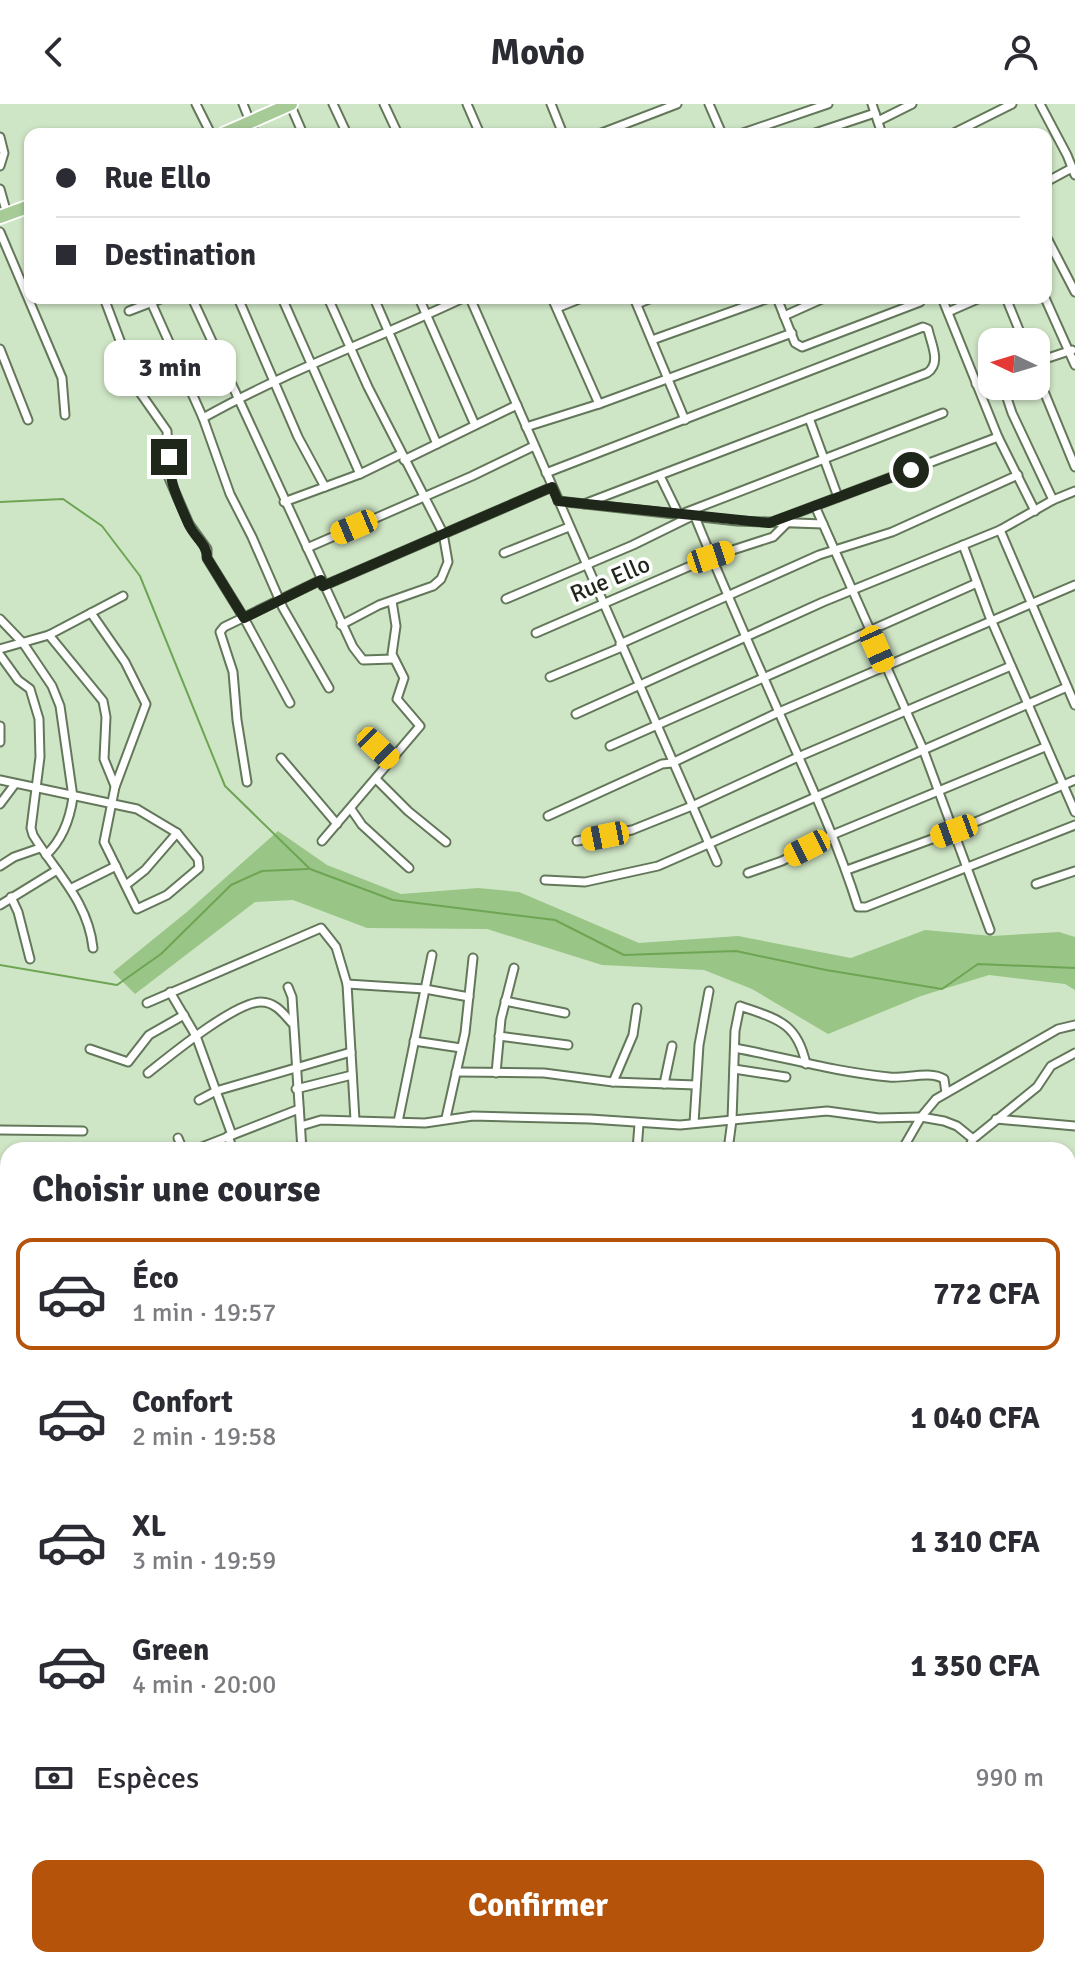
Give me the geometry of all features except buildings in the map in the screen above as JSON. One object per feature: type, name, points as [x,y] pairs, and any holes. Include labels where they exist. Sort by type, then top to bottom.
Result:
[{"type":"highway","points":[[253,128],[291,104]]},
{"type":"highway","points":[[4,216],[24,208]]},
{"type":"street","points":[[196,104],[208,128]]},
{"type":"street","points":[[243,104],[253,128]]},
{"type":"street","points":[[291,104],[301,128]]},
{"type":"street","points":[[333,104],[344,128]]},
{"type":"street","points":[[384,104],[395,128]]},
{"type":"street","points":[[467,104],[477,128]]},
{"type":"street","points":[[551,104],[561,128]]},
{"type":"street","points":[[615,128],[677,104]]},
{"type":"street","points":[[709,104],[719,128]]},
{"type":"street","points":[[758,128],[828,104]]},
{"type":"street","points":[[872,104],[880,128]]},
{"type":"street","points":[[835,128],[912,104]]},
{"type":"street","points":[[964,128],[1012,104]]},
{"type":"street","points":[[1040,104],[1071,153],[1073,172],[1052,180]]},
{"type":"street","points":[[0,137],[4,153],[0,166]]},
{"type":"street","points":[[0,189],[4,216]]},
{"type":"street","points":[[0,232],[24,289]]},
{"type":"street","points":[[1052,248],[1075,292]]},
{"type":"street","points":[[31,304],[62,378],[65,415]]},
{"type":"street","points":[[106,304],[139,391],[167,431],[170,481],[192,530],[207,549],[207,558],[290,703]]},
{"type":"street","points":[[129,311],[146,304]]},
{"type":"street","points":[[152,304],[203,418],[230,494],[280,601],[329,688]]},
{"type":"street","points":[[195,304],[341,625],[363,660],[393,659]]},
{"type":"street","points":[[241,304],[298,437],[325,487]]},
{"type":"street","points":[[285,304],[360,474]]},
{"type":"street","points":[[331,304],[402,457],[443,533],[448,562],[441,579],[433,586],[341,625]]},
{"type":"street","points":[[377,304],[437,444]]},
{"type":"street","points":[[422,304],[475,425]]},
{"type":"street","points":[[203,418],[311,364],[450,304]]},
{"type":"street","points":[[473,304],[717,862]]},
{"type":"street","points":[[555,304],[599,404]]},
{"type":"street","points":[[557,308],[567,304]]},
{"type":"street","points":[[636,304],[685,420]]},
{"type":"street","points":[[652,340],[752,304]]},
{"type":"street","points":[[779,304],[795,343],[805,346],[915,304]]},
{"type":"street","points":[[784,316],[811,304]]},
{"type":"street","points":[[903,304],[905,308]]},
{"type":"street","points":[[945,304],[998,437],[1035,511]]},
{"type":"street","points":[[948,312],[966,304]]},
{"type":"street","points":[[1008,304],[1018,328]]},
{"type":"street","points":[[1048,304],[1073,350],[1075,365]]},
{"type":"street","points":[[546,473],[923,327],[928,329],[935,362],[933,369],[584,504]]},
{"type":"street","points":[[526,427],[599,404],[792,333]]},
{"type":"street","points":[[0,349],[28,420]]},
{"type":"street","points":[[1050,357],[1073,350]]},
{"type":"street","points":[[1008,400],[1053,500]]},
{"type":"street","points":[[1047,400],[1075,467]]},
{"type":"street","points":[[284,502],[437,444],[517,405]]},
{"type":"street","points":[[679,515],[943,413]]},
{"type":"street","points":[[809,418],[838,497]]},
{"type":"street","points":[[769,523],[998,437]]},
{"type":"street","points":[[307,548],[534,446]]},
{"type":"street","points":[[550,677],[727,596],[834,551],[892,532],[1018,475]]},
{"type":"street","points":[[660,476],[679,515]]},
{"type":"street","points":[[247,782],[233,672],[220,636],[221,629],[280,601],[552,487]]},
{"type":"street","points":[[576,714],[745,637],[1000,530],[1053,500],[1074,494]]},
{"type":"street","points":[[558,501],[693,517],[823,524]]},
{"type":"street","points":[[815,506],[923,749],[990,930]]},
{"type":"street","points":[[693,517],[816,796],[860,908],[968,869],[1075,825]]},
{"type":"street","points":[[506,599],[693,517]]},
{"type":"street","name":"Rue Ello","points":[[536,633],[711,557],[773,537],[786,524]]},
{"type":"street","points":[[504,553],[569,527]]},
{"type":"street","points":[[1000,530],[1075,705]]},
{"type":"street","points":[[963,545],[992,623],[1075,812]]},
{"type":"street","points":[[610,746],[977,583]]},
{"type":"street","points":[[548,816],[662,764],[672,763],[779,712],[1075,585]]},
{"type":"street","points":[[0,649],[49,635],[123,596]]},
{"type":"street","points":[[322,841],[420,726],[397,699],[404,678],[393,659],[396,626],[392,601]]},
{"type":"street","points":[[0,780],[110,805],[137,809],[177,833],[198,859],[199,868],[167,895],[140,909],[136,908],[104,844],[110,805],[115,787],[146,704],[125,662],[91,613]]},
{"type":"street","points":[[0,619],[23,643],[52,686],[60,706],[73,797],[58,842],[46,855]]},
{"type":"street","points":[[49,635],[103,701],[106,717],[104,759],[115,787]]},
{"type":"street","points":[[0,655],[18,680],[30,689],[36,708],[41,738],[31,828],[40,848],[72,888],[86,918],[93,948]]},
{"type":"street","points":[[577,841],[632,830],[692,806],[1011,666]]},
{"type":"street","points":[[545,880],[585,882],[658,866],[1067,687]]},
{"type":"street","points":[[0,726],[0,742]]},
{"type":"street","points":[[364,735],[391,761]]},
{"type":"street","points":[[748,873],[1045,747]]},
{"type":"street","points":[[281,758],[337,824]]},
{"type":"street","points":[[376,779],[446,842]]},
{"type":"street","points":[[847,870],[954,831],[1075,780]]},
{"type":"street","points":[[0,804],[15,784]]},
{"type":"street","points":[[351,809],[362,825],[409,868]]},
{"type":"street","points":[[126,885],[145,870],[177,833]]},
{"type":"street","points":[[0,866],[14,857],[40,848]]},
{"type":"street","points":[[72,888],[116,866]]},
{"type":"street","points":[[0,905],[57,870]]},
{"type":"street","points":[[1036,884],[1075,871]]},
{"type":"street","points":[[11,897],[30,959]]},
{"type":"street","points":[[147,1003],[320,928],[336,947],[347,984],[355,1120]]},
{"type":"street","points":[[398,1122],[432,955]]},
{"type":"street","points":[[446,1118],[461,1048],[473,958]]},
{"type":"street","points":[[496,1073],[505,1001],[514,968]]},
{"type":"street","points":[[347,984],[425,989],[469,997]]},
{"type":"street","points":[[288,987],[292,997],[302,1142]]},
{"type":"street","points":[[694,1123],[703,1016],[709,991]]},
{"type":"street","points":[[170,992],[196,1036],[231,1142]]},
{"type":"street","points":[[505,1001],[565,1013]]},
{"type":"street","points":[[148,1073],[196,1036],[253,1003],[275,1006],[292,1023]]},
{"type":"street","points":[[729,1142],[740,1006],[780,1020],[793,1030],[802,1046],[806,1064]]},
{"type":"street","points":[[613,1082],[633,1035],[637,1008]]},
{"type":"street","points":[[90,1049],[128,1062],[149,1035],[184,1015]]},
{"type":"street","points":[[907,1142],[931,1103],[1058,1029],[1075,1025]]},
{"type":"street","points":[[499,1036],[568,1045]]},
{"type":"street","points":[[414,1041],[461,1048]]},
{"type":"street","points":[[664,1084],[672,1046]]},
{"type":"street","points":[[735,1048],[852,1074],[896,1078],[937,1075],[944,1079],[946,1093]]},
{"type":"street","points":[[199,1100],[216,1091],[351,1052]]},
{"type":"street","points":[[972,1142],[1037,1087],[1051,1066],[1075,1053]]},
{"type":"street","points":[[734,1069],[786,1077]]},
{"type":"street","points":[[456,1072],[544,1073],[613,1082],[696,1085]]},
{"type":"street","points":[[296,1089],[352,1075]]},
{"type":"street","points":[[213,1142],[299,1109]]},
{"type":"street","points":[[301,1126],[321,1120],[425,1123],[473,1116],[590,1119],[639,1124],[694,1123],[827,1111],[879,1118],[921,1117],[957,1126],[973,1139]]},
{"type":"street","points":[[996,1119],[1075,1126]]},
{"type":"street","points":[[638,1142],[639,1124]]},
{"type":"street","points":[[0,1130],[83,1131]]},
{"type":"street","points":[[178,1138],[180,1142]]},
{"type":"green space","points":[[278,831],[327,865],[401,894],[478,888],[519,892],[639,943],[738,936],[851,958],[925,930],[992,936],[1059,932],[1075,937],[1075,990],[1065,984],[989,975],[921,996],[828,1034],[752,989],[704,970],[602,965],[487,929],[367,928],[293,900],[255,902],[135,994],[113,972]]},
{"type":"waterway","points":[[0,502],[63,499],[102,526],[140,576],[225,786],[310,869],[393,900],[555,920],[624,955],[736,951],[942,989],[978,964],[1075,968]]},
{"type":"waterway","points":[[0,965],[117,985],[161,954],[231,885],[262,871],[308,869]]},
{"type":"route","points":[[169,457],[169,478],[189,524],[207,548],[207,558],[244,618],[321,580],[323,586],[552,487],[558,501],[769,523],[911,470]]}]
